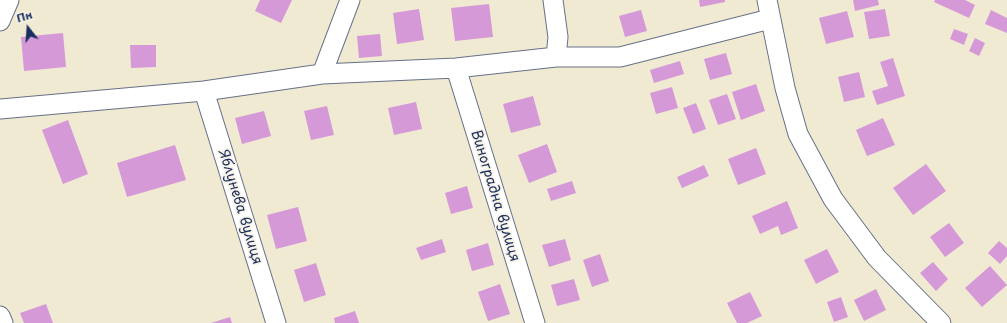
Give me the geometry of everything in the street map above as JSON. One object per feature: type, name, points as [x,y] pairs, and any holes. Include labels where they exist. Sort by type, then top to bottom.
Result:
[{"type":"street","points":[[0,21],[9,0]]},
{"type":"street","points":[[322,74],[350,0]]},
{"type":"street","points":[[553,0],[558,37],[556,57]]},
{"type":"street","points":[[766,0],[784,88],[798,134],[833,199],[877,258],[941,323]]},
{"type":"street","points":[[0,109],[204,91],[322,74],[456,68],[556,57],[620,58],[770,19]]},
{"type":"street","name":"Виноградна вулиця","points":[[456,68],[535,323]]},
{"type":"street","name":"Яблунева вулиця","points":[[204,91],[276,323]]},
{"type":"street","points":[[0,316],[3,323]]},
{"type":"building","points":[[260,0],[292,0],[281,23],[255,11]]},
{"type":"building","points":[[699,0],[725,0],[725,2],[700,7]]},
{"type":"building","points":[[853,0],[878,0],[879,5],[855,11]]},
{"type":"building","points":[[935,0],[965,0],[975,5],[969,18],[934,2]]},
{"type":"building","points":[[489,4],[493,37],[455,41],[451,8]]},
{"type":"building","points":[[419,9],[424,40],[397,44],[393,13]]},
{"type":"building","points":[[885,9],[890,36],[869,39],[864,12]]},
{"type":"building","points":[[641,10],[647,31],[625,37],[619,16]]},
{"type":"building","points":[[991,10],[1007,18],[1007,33],[985,24]]},
{"type":"building","points":[[847,11],[854,37],[826,44],[819,18]]},
{"type":"building","points":[[954,29],[968,34],[964,45],[950,39]]},
{"type":"building","points":[[63,33],[66,67],[24,71],[21,37]]},
{"type":"building","points":[[380,34],[382,56],[359,58],[357,36]]},
{"type":"building","points":[[975,38],[985,43],[979,56],[969,51]]},
{"type":"building","points":[[130,45],[156,45],[156,67],[131,68]]},
{"type":"building","points":[[726,53],[732,74],[710,80],[704,59]]},
{"type":"building","points":[[893,58],[905,96],[877,105],[872,91],[888,86],[880,62]]},
{"type":"building","points":[[680,61],[684,74],[654,83],[650,70]]},
{"type":"building","points":[[859,72],[865,97],[844,102],[838,77]]},
{"type":"building","points":[[756,84],[765,111],[741,120],[732,92]]},
{"type":"building","points":[[672,87],[678,108],[656,114],[650,93]]},
{"type":"building","points":[[727,94],[736,119],[718,125],[709,100]]},
{"type":"building","points":[[533,96],[541,125],[511,133],[503,104]]},
{"type":"building","points":[[416,102],[422,129],[394,135],[388,108]]},
{"type":"building","points":[[696,103],[706,129],[693,134],[683,108]]},
{"type":"building","points":[[327,106],[334,135],[311,140],[304,111]]},
{"type":"building","points":[[264,111],[271,136],[242,144],[235,118]]},
{"type":"building","points":[[883,118],[895,145],[867,156],[856,130]]},
{"type":"building","points":[[68,120],[88,174],[63,184],[42,130]]},
{"type":"building","points":[[547,144],[557,172],[529,183],[518,155]]},
{"type":"building","points":[[175,145],[186,180],[127,197],[117,163]]},
{"type":"building","points":[[756,148],[766,174],[738,185],[728,159]]},
{"type":"building","points":[[926,164],[946,191],[913,215],[893,188]]},
{"type":"building","points":[[704,165],[709,176],[682,188],[677,177]]},
{"type":"building","points":[[572,181],[576,193],[551,201],[547,189]]},
{"type":"building","points":[[467,186],[473,208],[451,214],[445,193]]},
{"type":"building","points":[[787,201],[798,228],[781,235],[778,226],[760,234],[752,216]]},
{"type":"building","points":[[298,207],[307,241],[276,249],[267,215]]},
{"type":"building","points":[[949,223],[964,243],[945,257],[930,237]]},
{"type":"building","points":[[442,239],[446,252],[421,260],[416,248]]},
{"type":"building","points":[[565,239],[571,260],[549,267],[542,245]]},
{"type":"building","points":[[999,241],[1007,248],[1007,256],[1000,264],[988,253]]},
{"type":"building","points":[[488,243],[494,265],[472,271],[466,250]]},
{"type":"building","points":[[827,249],[839,272],[816,284],[804,260]]},
{"type":"building","points":[[600,254],[609,281],[592,287],[583,260]]},
{"type":"building","points":[[933,262],[948,279],[936,291],[920,273]]},
{"type":"building","points":[[316,263],[326,295],[304,302],[294,270]]},
{"type":"building","points":[[990,266],[1007,285],[982,307],[965,288]]},
{"type":"building","points":[[574,279],[580,300],[557,306],[551,285]]},
{"type":"building","points":[[500,284],[510,314],[488,321],[478,292]]},
{"type":"building","points":[[876,289],[886,310],[864,321],[854,300]]},
{"type":"building","points":[[750,292],[762,316],[747,323],[737,323],[727,303]]},
{"type":"building","points":[[841,297],[848,317],[834,322],[827,302]]},
{"type":"building","points":[[46,304],[53,323],[24,323],[20,313]]},
{"type":"building","points":[[355,311],[359,323],[335,323],[334,318]]},
{"type":"building","points":[[230,317],[232,323],[211,323]]}]
